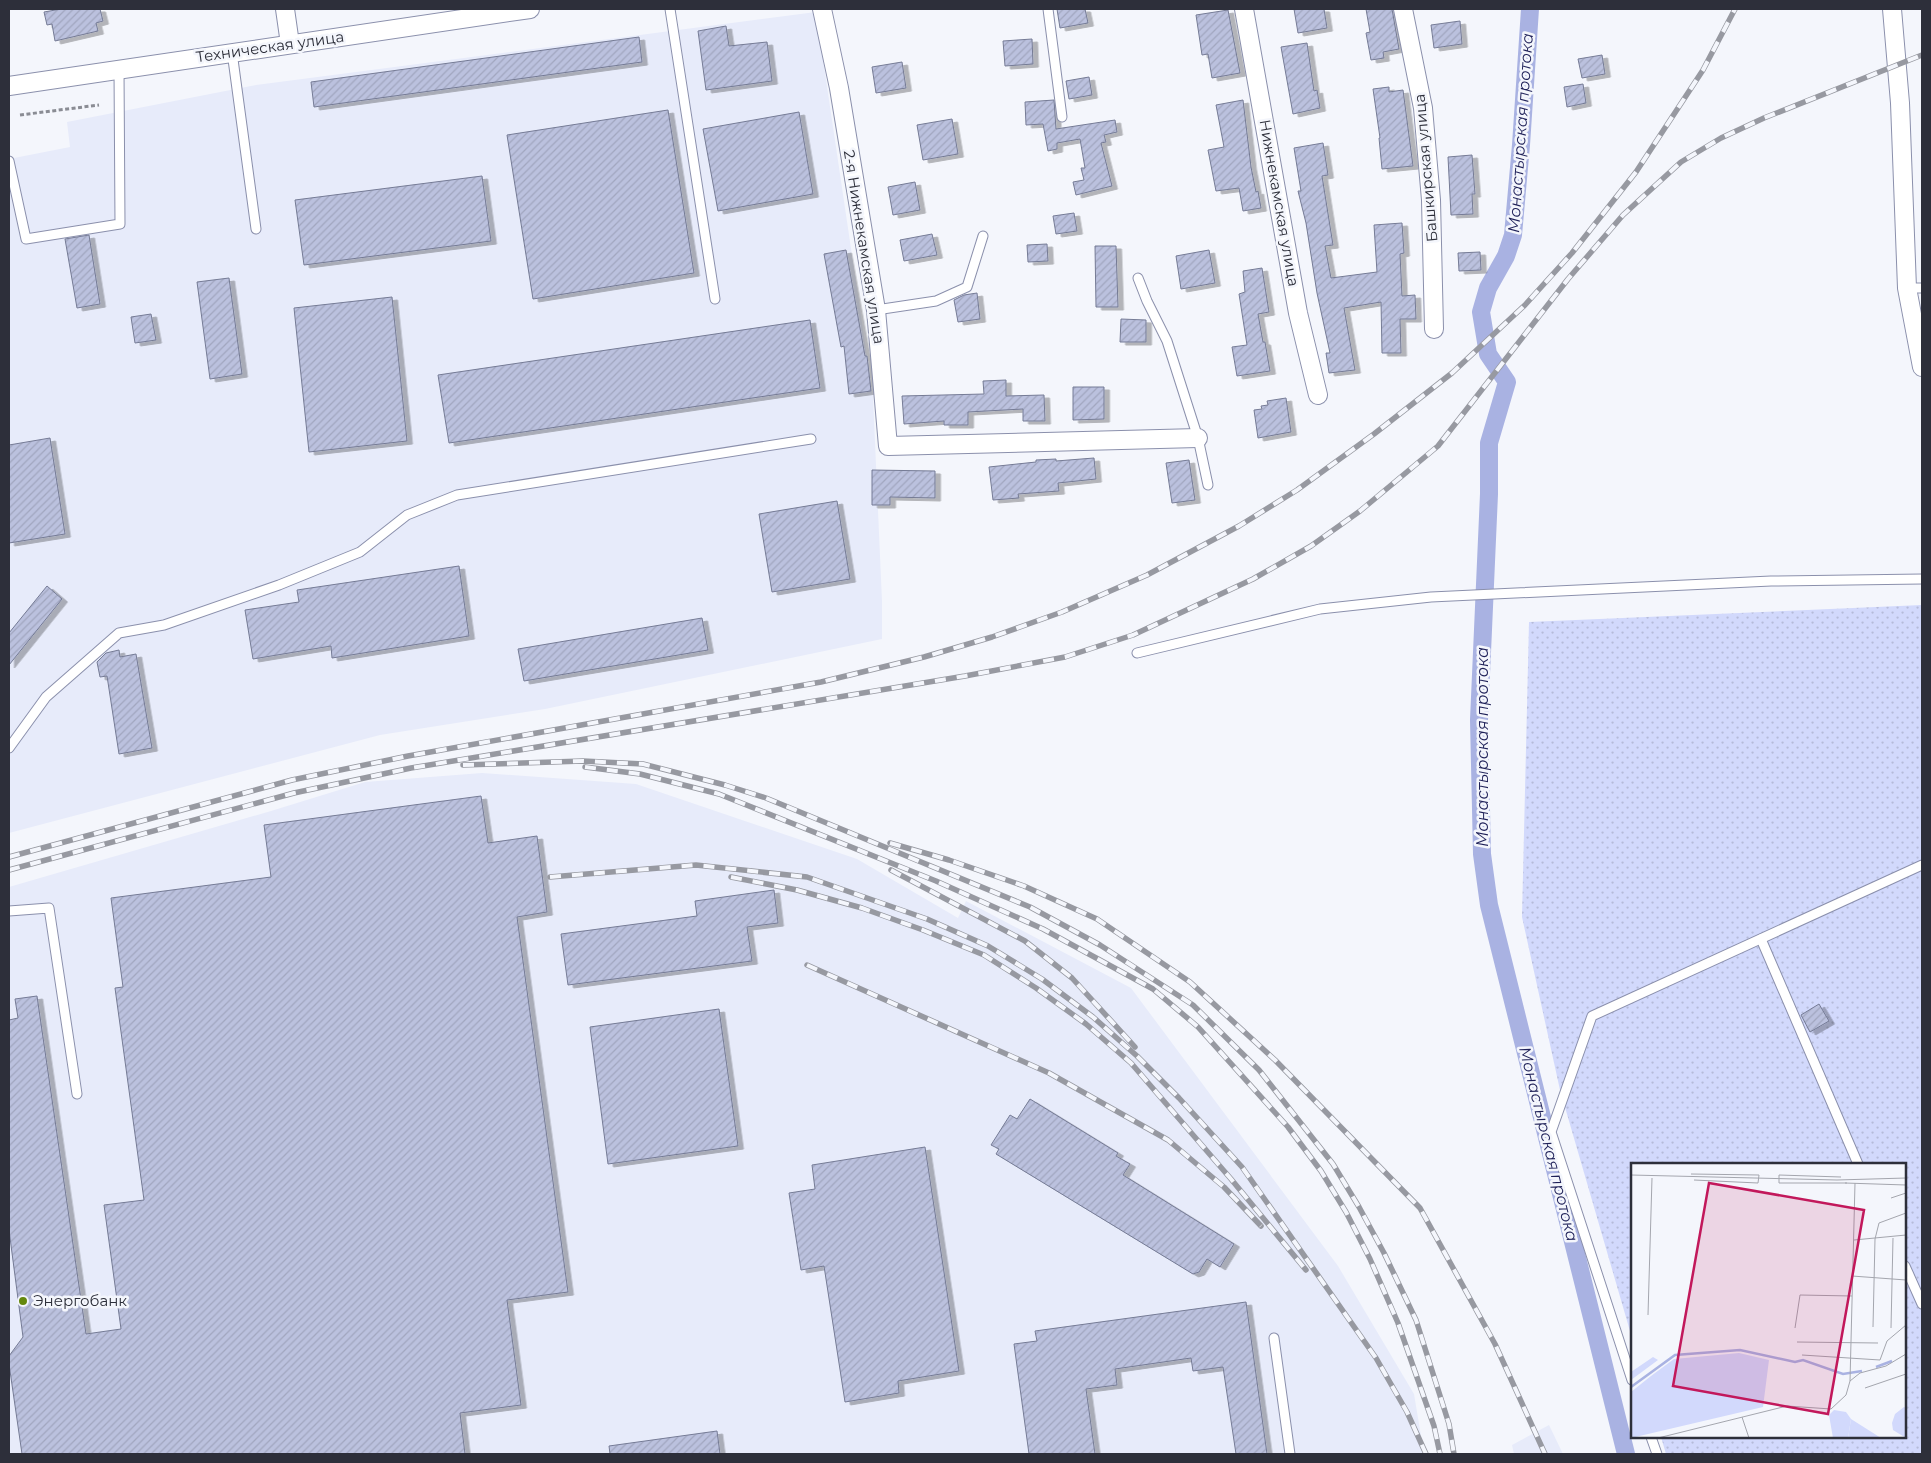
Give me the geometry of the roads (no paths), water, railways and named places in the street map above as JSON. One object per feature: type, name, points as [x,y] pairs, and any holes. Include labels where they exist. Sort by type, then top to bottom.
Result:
[{"type":"street","points":[[285,9],[290,44]]},
{"type":"street","name":"Техническая улица","points":[[9,86],[530,9]]},
{"type":"street","name":"2-я Нижнекамская улица","points":[[822,9],[839,88],[876,310],[888,446],[1198,438]]},
{"type":"street","name":"Нижнекамская улица","points":[[1244,9],[1298,313],[1318,395]]},
{"type":"street","name":"Башкирская улица","points":[[1403,9],[1423,108],[1432,200],[1434,329]]},
{"type":"street","points":[[1892,9],[1922,367]]},
{"type":"lane","points":[[670,9],[714,299]]},
{"type":"lane","points":[[1048,9],[1062,117]]},
{"type":"lane","points":[[232,52],[256,229]]},
{"type":"lane","points":[[9,161],[26,239],[120,224],[119,70]]},
{"type":"lane","points":[[876,310],[936,301],[967,287],[983,236]]},
{"type":"lane","points":[[1138,278],[1167,341],[1198,438],[1208,485]]},
{"type":"lane","points":[[9,748],[46,697],[119,633],[164,625],[279,585],[360,552],[407,514],[440,501],[458,495],[811,439]]},
{"type":"lane","points":[[1137,653],[1320,609],[1431,597],[1771,581],[1922,579]]},
{"type":"lane","points":[[1631,1377],[1551,1132],[1592,1016],[1922,865]]},
{"type":"lane","points":[[9,912],[49,908],[76,1094]]},
{"type":"lane","points":[[1761,939],[1780,979],[1858,1163]]},
{"type":"lane","points":[[1906,1268],[1922,1304]]},
{"type":"lane","points":[[1274,1338],[1290,1454]]},
{"type":"lane","points":[[1651,1438],[1656,1454]]},
{"type":"waterway","name":"Монастырская протока","points":[[1530,9],[1513,235],[1506,256],[1488,288],[1481,312],[1488,354],[1507,382],[1489,443],[1489,494],[1479,720],[1482,854],[1489,905],[1626,1454]]},
{"type":"railway","points":[[9,857],[292,780],[408,756],[821,682],[924,657],[992,637],[1062,612],[1147,575],[1239,526],[1297,490],[1374,434],[1452,373],[1525,305],[1572,253],[1636,172],[1703,70],[1735,9]]},
{"type":"railway","points":[[9,870],[294,793],[411,768],[965,676],[1065,657],[1133,635],[1253,579],[1311,546],[1360,511],[1438,446],[1568,279],[1623,215],[1681,162],[1721,138],[1764,118],[1922,55]]},
{"type":"railway","points":[[463,765],[583,761],[643,764],[725,785],[766,798],[1030,907],[1100,945],[1193,1005],[1259,1070],[1333,1164],[1359,1207],[1384,1253],[1416,1320],[1449,1424],[1454,1454]]},
{"type":"railway","points":[[585,767],[640,774],[719,794],[936,881],[1043,929],[1153,989],[1198,1027],[1288,1127],[1321,1171],[1346,1212],[1370,1259],[1398,1323],[1434,1426],[1440,1454]]},
{"type":"railway","points":[[890,843],[949,860],[1024,886],[1097,919],[1190,982],[1275,1060],[1420,1208],[1495,1344],[1545,1454]]},
{"type":"railway","points":[[550,877],[696,865],[807,877],[927,919],[988,946],[1042,979],[1093,1017],[1137,1056],[1179,1098],[1242,1167],[1376,1358],[1407,1412],[1426,1454]]},
{"type":"railway","points":[[891,870],[1025,941],[1072,978],[1135,1047]]},
{"type":"railway","points":[[731,877],[797,890],[862,908],[923,930],[984,955],[1036,988],[1086,1024],[1131,1063],[1306,1270]]},
{"type":"railway","points":[[807,965],[1049,1073],[1168,1140],[1224,1187],[1261,1226]]},
{"type":"place","name":"Энергобанк","points":[[23,1301]]}]
